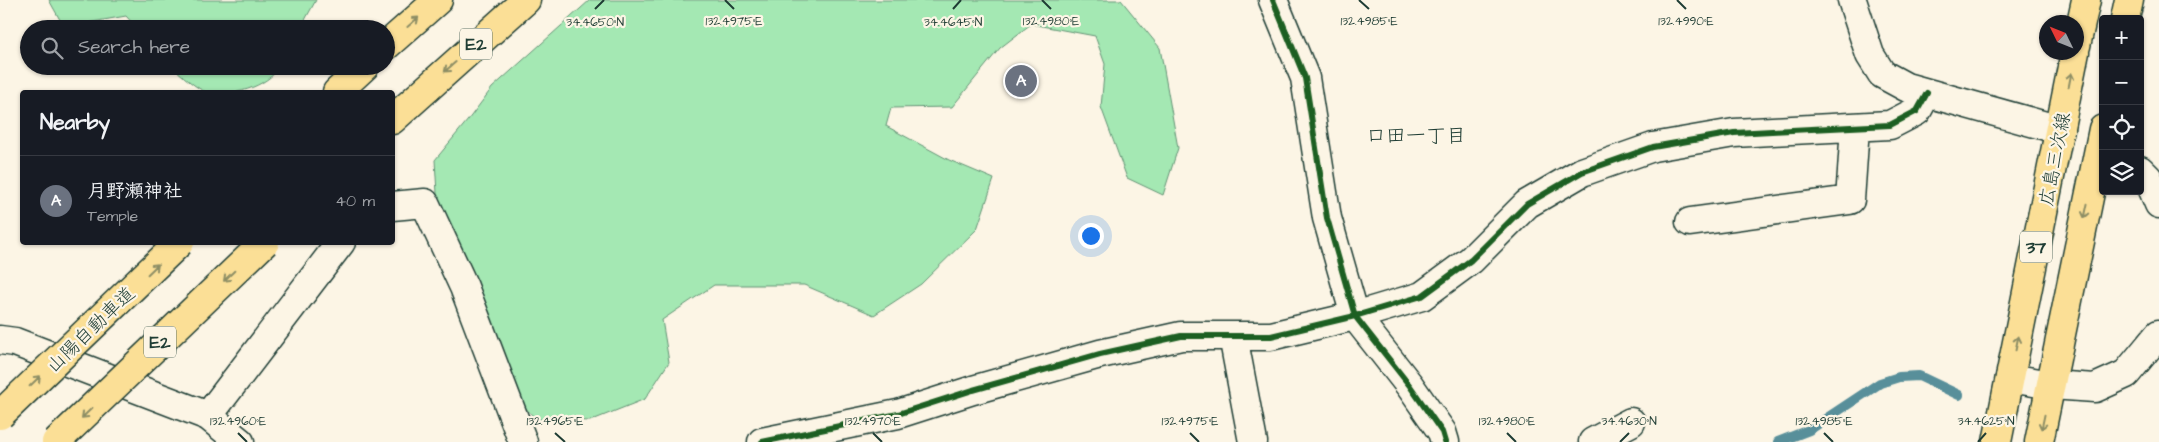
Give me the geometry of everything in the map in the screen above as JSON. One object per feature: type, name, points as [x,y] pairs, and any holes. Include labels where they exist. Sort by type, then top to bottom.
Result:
[{"type":"main road","points":[[395,38],[438,0]]},
{"type":"main road","name":"E2","points":[[395,117],[526,0]]},
{"type":"main road","points":[[2083,15],[2086,0]]},
{"type":"main road","points":[[2126,15],[2129,0]]},
{"type":"main road","name":"広島三次線","points":[[1997,442],[2073,60]]},
{"type":"main road","points":[[339,90],[355,75]]},
{"type":"main road","name":"37","points":[[2039,442],[2099,161]]},
{"type":"main road","name":"山陽自動車道","points":[[0,415],[177,245]]},
{"type":"main road","name":"E2","points":[[56,442],[262,245]]},
{"type":"street","points":[[1274,0],[1304,78],[1327,218],[1355,316],[1415,394],[1442,432],[1445,442]]},
{"type":"street","points":[[1852,0],[1870,54],[1882,74],[1906,87],[2060,130]]},
{"type":"street","points":[[762,442],[898,414],[972,390],[1091,357],[1181,336],[1271,336],[1355,316],[1422,296],[1471,260],[1527,204],[1582,172],[1653,147],[1734,133],[1890,125],[1917,111],[1927,93]]},
{"type":"street","points":[[1690,222],[1850,200],[1855,127]]},
{"type":"street","points":[[2144,174],[2148,178],[2159,204]]},
{"type":"street","points":[[395,206],[425,202],[464,287],[523,442]]},
{"type":"street","points":[[208,416],[339,245]]},
{"type":"street","points":[[2010,378],[2051,385],[2095,388],[2126,374],[2159,334]]},
{"type":"street","points":[[1233,336],[1253,442]]},
{"type":"street","points":[[0,340],[15,342],[208,416],[240,442]]},
{"type":"street","points":[[1593,442],[1631,422]]},
{"type":"green space","points":[[49,0],[316,0],[305,20],[130,20],[126,16],[103,20],[60,20]]},
{"type":"green space","points":[[590,0],[1121,0],[1160,48],[1178,148],[1163,195],[1127,178],[1101,107],[1105,64],[1095,36],[1031,24],[1000,48],[952,107],[891,108],[886,126],[949,160],[994,179],[977,229],[921,284],[874,315],[804,285],[714,285],[662,320],[669,362],[645,399],[590,421],[536,419],[506,388],[438,210],[435,160],[492,88]]},
{"type":"green space","points":[[182,75],[272,75],[258,85],[244,90],[202,90]]},
{"type":"waterway","points":[[1778,442],[1809,430],[1880,383],[1899,377],[1919,376],[1959,395]]},
{"type":"cycle path","points":[[1273,0],[1305,78],[1327,218],[1355,316],[1410,386],[1442,432],[1445,442]]},
{"type":"cycle path","points":[[762,442],[898,414],[973,390],[1100,354],[1181,336],[1271,336],[1355,316],[1422,296],[1471,260],[1527,204],[1582,172],[1653,147],[1734,133],[1890,125],[1917,111],[1927,93]]},
{"type":"place","name":"月野瀬神社","points":[[1021,81]]},
{"type":"district","name":"口田一丁目","points":[[1416,135]]}]
